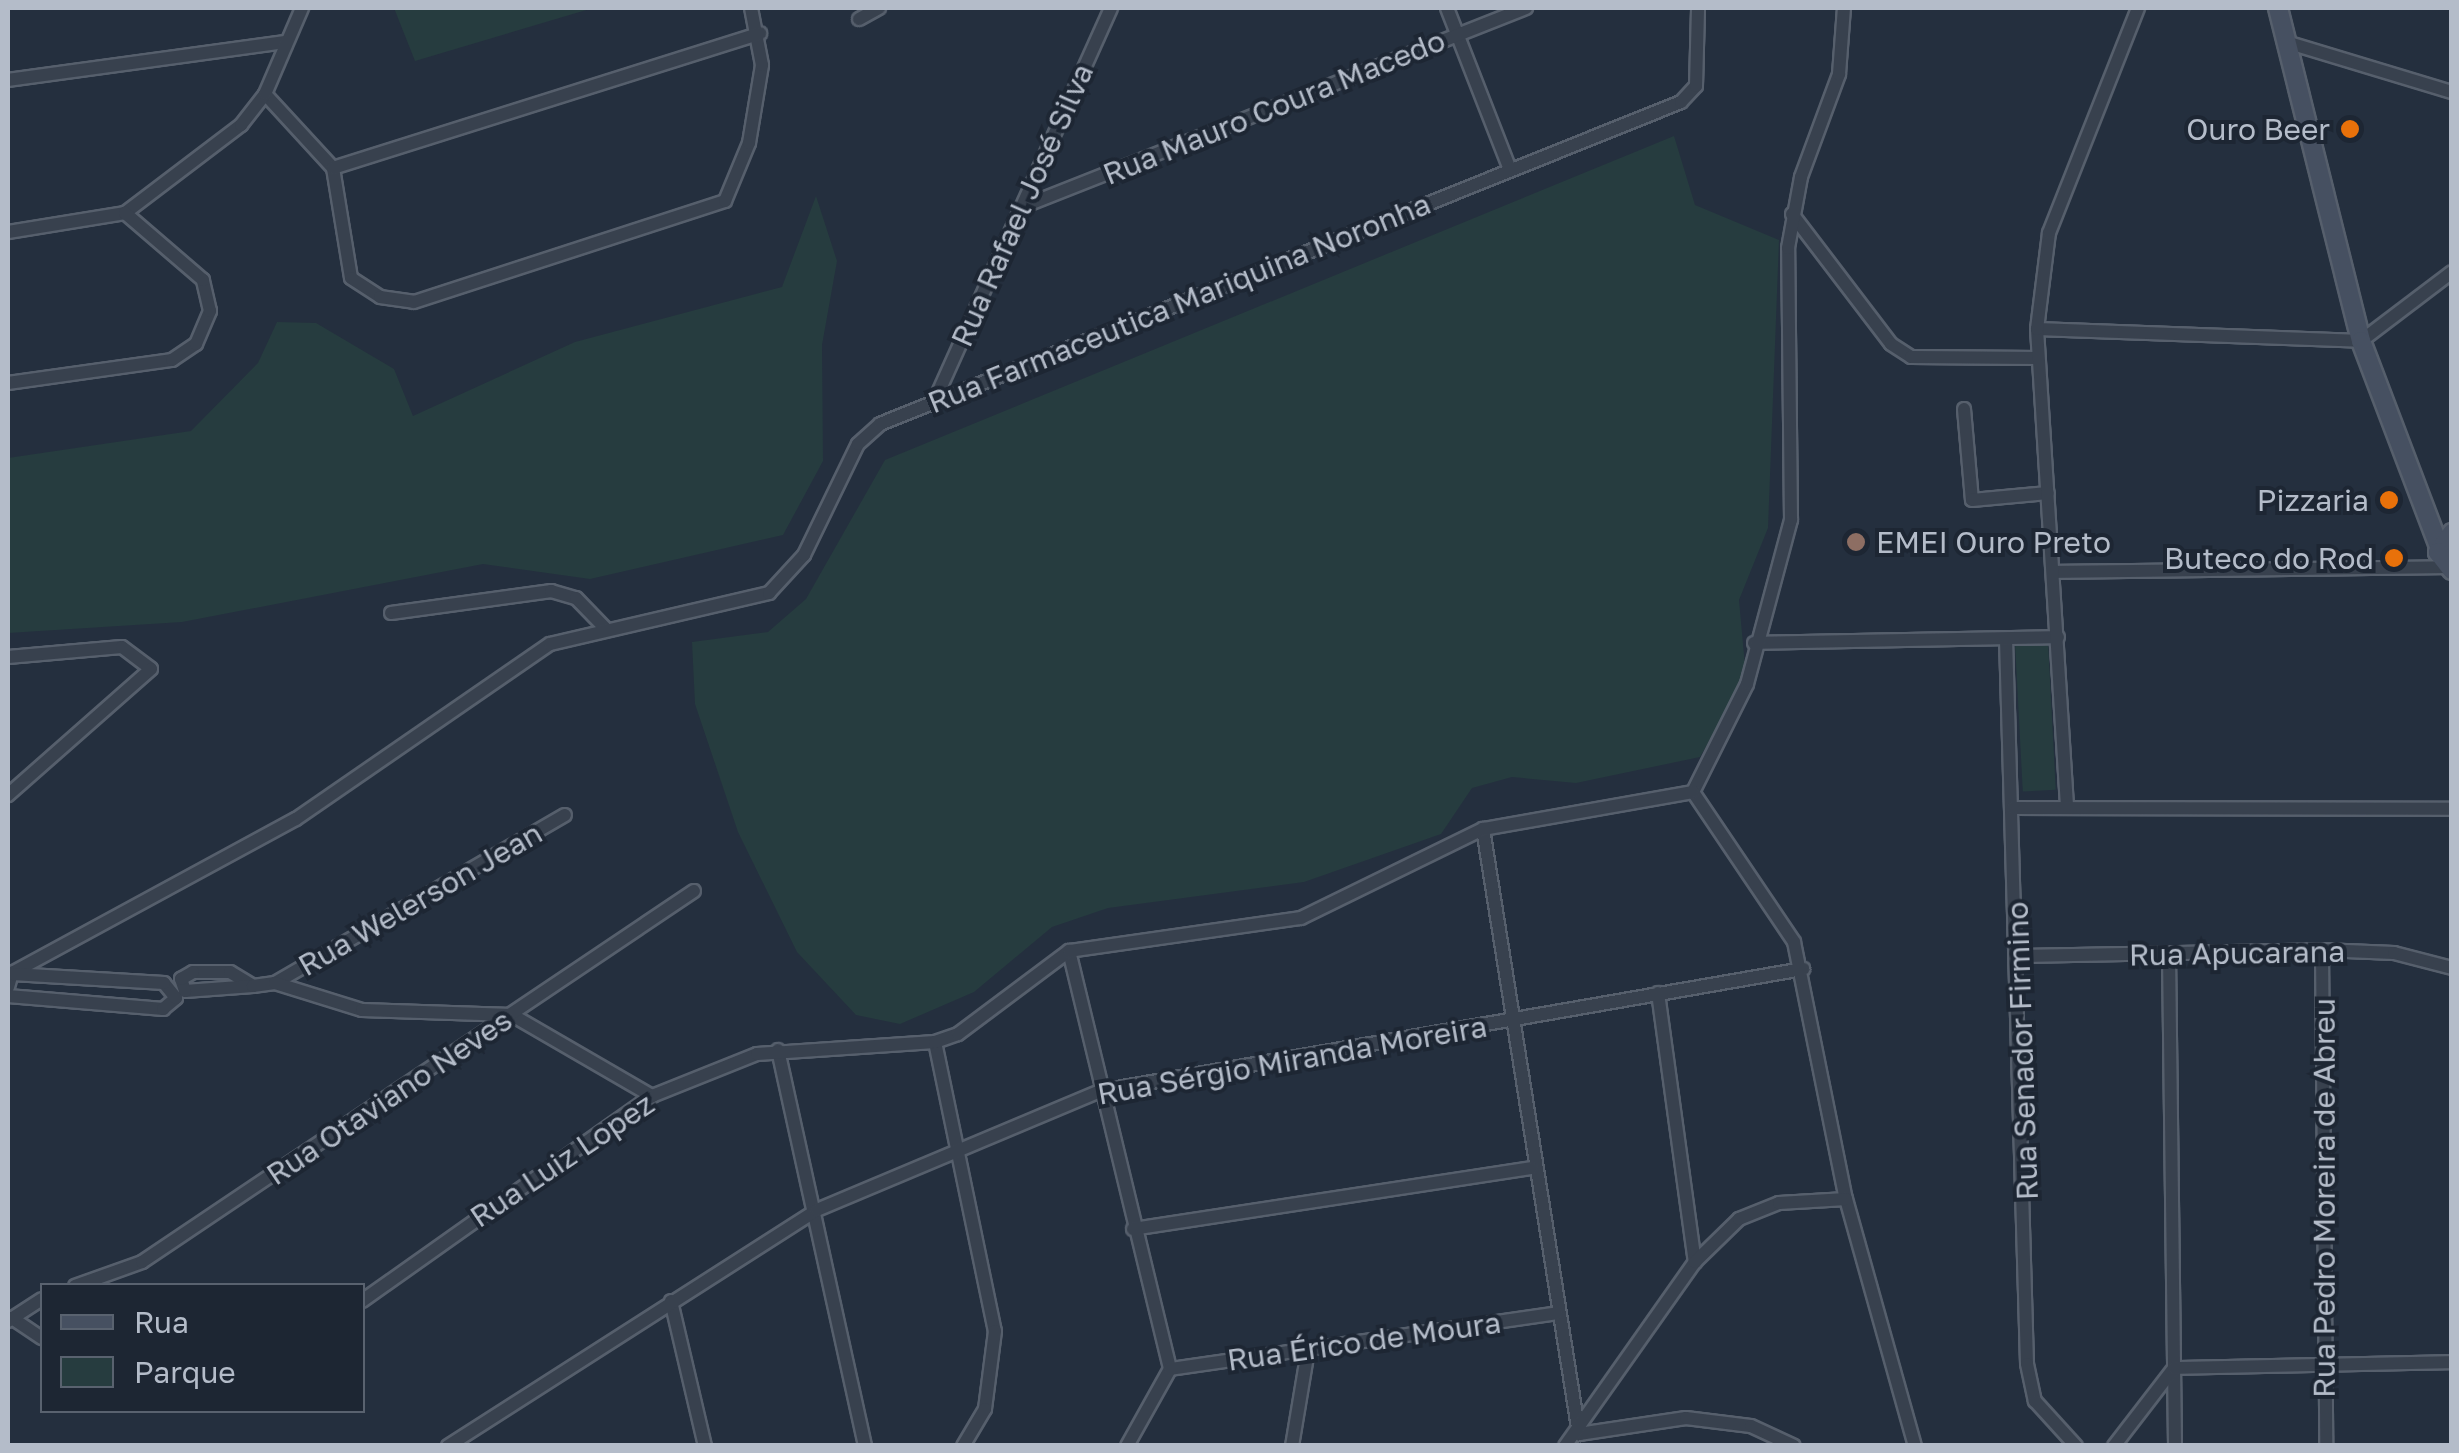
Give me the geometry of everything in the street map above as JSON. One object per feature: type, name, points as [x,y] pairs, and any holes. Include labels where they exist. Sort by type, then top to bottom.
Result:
[{"type":"main road","points":[[2278,8],[2361,341],[2421,497],[2446,549]]},
{"type":"street","points":[[8,232],[125,213],[241,125],[265,94],[302,8]]},
{"type":"street","points":[[265,94],[333,168],[342,260],[365,290],[395,301],[704,213],[738,180],[760,33],[751,8]]},
{"type":"street","points":[[860,19],[879,8]]},
{"type":"street","name":"Rua Rafael José Silva","points":[[934,402],[1111,8]]},
{"type":"street","points":[[1447,8],[1510,170]]},
{"type":"street","name":"Rua Mauro Coura Macedo","points":[[1022,207],[1526,8]]},
{"type":"street","name":"Rua Farmaceutica Mariquina Noronha","points":[[606,629],[746,603],[778,586],[804,556],[867,432],[1691,94],[1698,8]]},
{"type":"street","points":[[963,1446],[985,1409],[996,1356],[958,1148],[934,1042],[958,1034],[1069,951],[1301,918],[1483,830],[1693,792],[1729,732],[1791,520],[1792,214],[1839,74],[1844,8]]},
{"type":"street","points":[[2067,806],[2038,330],[2049,232],[2138,8]]},
{"type":"street","points":[[333,168],[760,33]]},
{"type":"street","points":[[8,80],[286,42]]},
{"type":"street","points":[[2286,42],[2452,92]]},
{"type":"street","points":[[8,383],[172,360],[196,344],[210,310],[203,280],[125,213]]},
{"type":"street","points":[[1792,214],[1891,344],[1911,357],[2038,358]]},
{"type":"street","points":[[2038,330],[2361,341],[2452,272]]},
{"type":"street","points":[[1964,408],[1972,500],[2048,493]]},
{"type":"street","points":[[2053,572],[2417,568],[2446,549]]},
{"type":"street","points":[[9,978],[296,819],[491,677],[550,644],[606,629],[576,598],[551,591],[391,613]]},
{"type":"street","points":[[1754,644],[2058,637]]},
{"type":"street","name":"Rua Senador Firmino","points":[[2006,640],[2021,956],[2027,1364],[2035,1402],[2076,1446]]},
{"type":"street","points":[[8,657],[122,648],[149,662],[145,684],[8,795]]},
{"type":"street","points":[[1693,792],[1803,970],[1846,1199],[1915,1446]]},
{"type":"street","points":[[2013,808],[2452,809]]},
{"type":"street","name":"Rua Welerson Jean","points":[[275,983],[565,815]]},
{"type":"street","points":[[1483,830],[1531,1168],[1579,1434]]},
{"type":"street","name":"Rua Otaviano Neves","points":[[83,1283],[142,1262],[694,890]]},
{"type":"street","name":"Rua Apucarana","points":[[2021,956],[2322,950],[2452,968]]},
{"type":"street","name":"Rua Pedro Moreira de Abreu","points":[[2322,950],[2326,1446]]},
{"type":"street","points":[[1069,951],[1133,1229],[1170,1369],[1127,1446]]},
{"type":"street","points":[[2169,953],[2175,1446]]},
{"type":"street","name":"Rua Sérgio Miranda Moreira","points":[[448,1446],[817,1210],[1100,1091],[1803,970]]},
{"type":"street","points":[[253,986],[230,972],[181,979],[192,993],[253,986],[275,983],[362,1010],[512,1015],[652,1096]]},
{"type":"street","points":[[8,996],[163,1008],[176,998],[164,984],[9,978]]},
{"type":"street","points":[[1658,994],[1695,1262]]},
{"type":"street","name":"Rua Luiz Lopez","points":[[365,1299],[652,1096],[778,1050],[934,1042]]},
{"type":"street","points":[[778,1050],[817,1210],[866,1446]]},
{"type":"street","points":[[1133,1229],[1531,1168]]},
{"type":"street","points":[[1565,1446],[1579,1434],[1695,1262],[1738,1219],[1778,1203],[1846,1199]]},
{"type":"street","points":[[40,1300],[10,1320],[40,1337]]},
{"type":"street","points":[[670,1301],[704,1445]]},
{"type":"street","name":"Rua Érico de Moura","points":[[1170,1369],[1557,1312]]},
{"type":"street","points":[[1295,1442],[1308,1350]]},
{"type":"street","points":[[2174,1368],[2452,1362]]},
{"type":"street","points":[[2114,1446],[2174,1368]]},
{"type":"street","points":[[1579,1434],[1686,1418],[1751,1426],[1794,1446]]},
{"type":"green space","points":[[394,8],[593,8],[415,61]]},
{"type":"green space","points":[[1674,136],[1695,205],[1779,240],[1768,528],[1739,600],[1746,677],[1700,757],[1576,783],[1512,777],[1472,788],[1441,834],[1304,882],[1108,908],[1052,927],[974,992],[900,1024],[856,1015],[797,952],[738,832],[695,704],[692,642],[768,632],[806,599],[885,460]]},
{"type":"green space","points":[[816,196],[837,261],[822,345],[823,461],[783,535],[590,579],[483,564],[182,622],[8,633],[8,458],[191,431],[258,363],[277,322],[316,323],[394,369],[413,416],[575,342],[782,287]]},
{"type":"green space","points":[[2048,642],[2056,790],[2023,792],[2015,644]]},
{"type":"place","name":"Ouro Beer","points":[[2350,129]]},
{"type":"place","name":"Pizzaria","points":[[2389,500]]},
{"type":"place","name":"EMEI Ouro Preto","points":[[1856,542]]},
{"type":"place","name":"Buteco do Rod","points":[[2394,558]]}]
